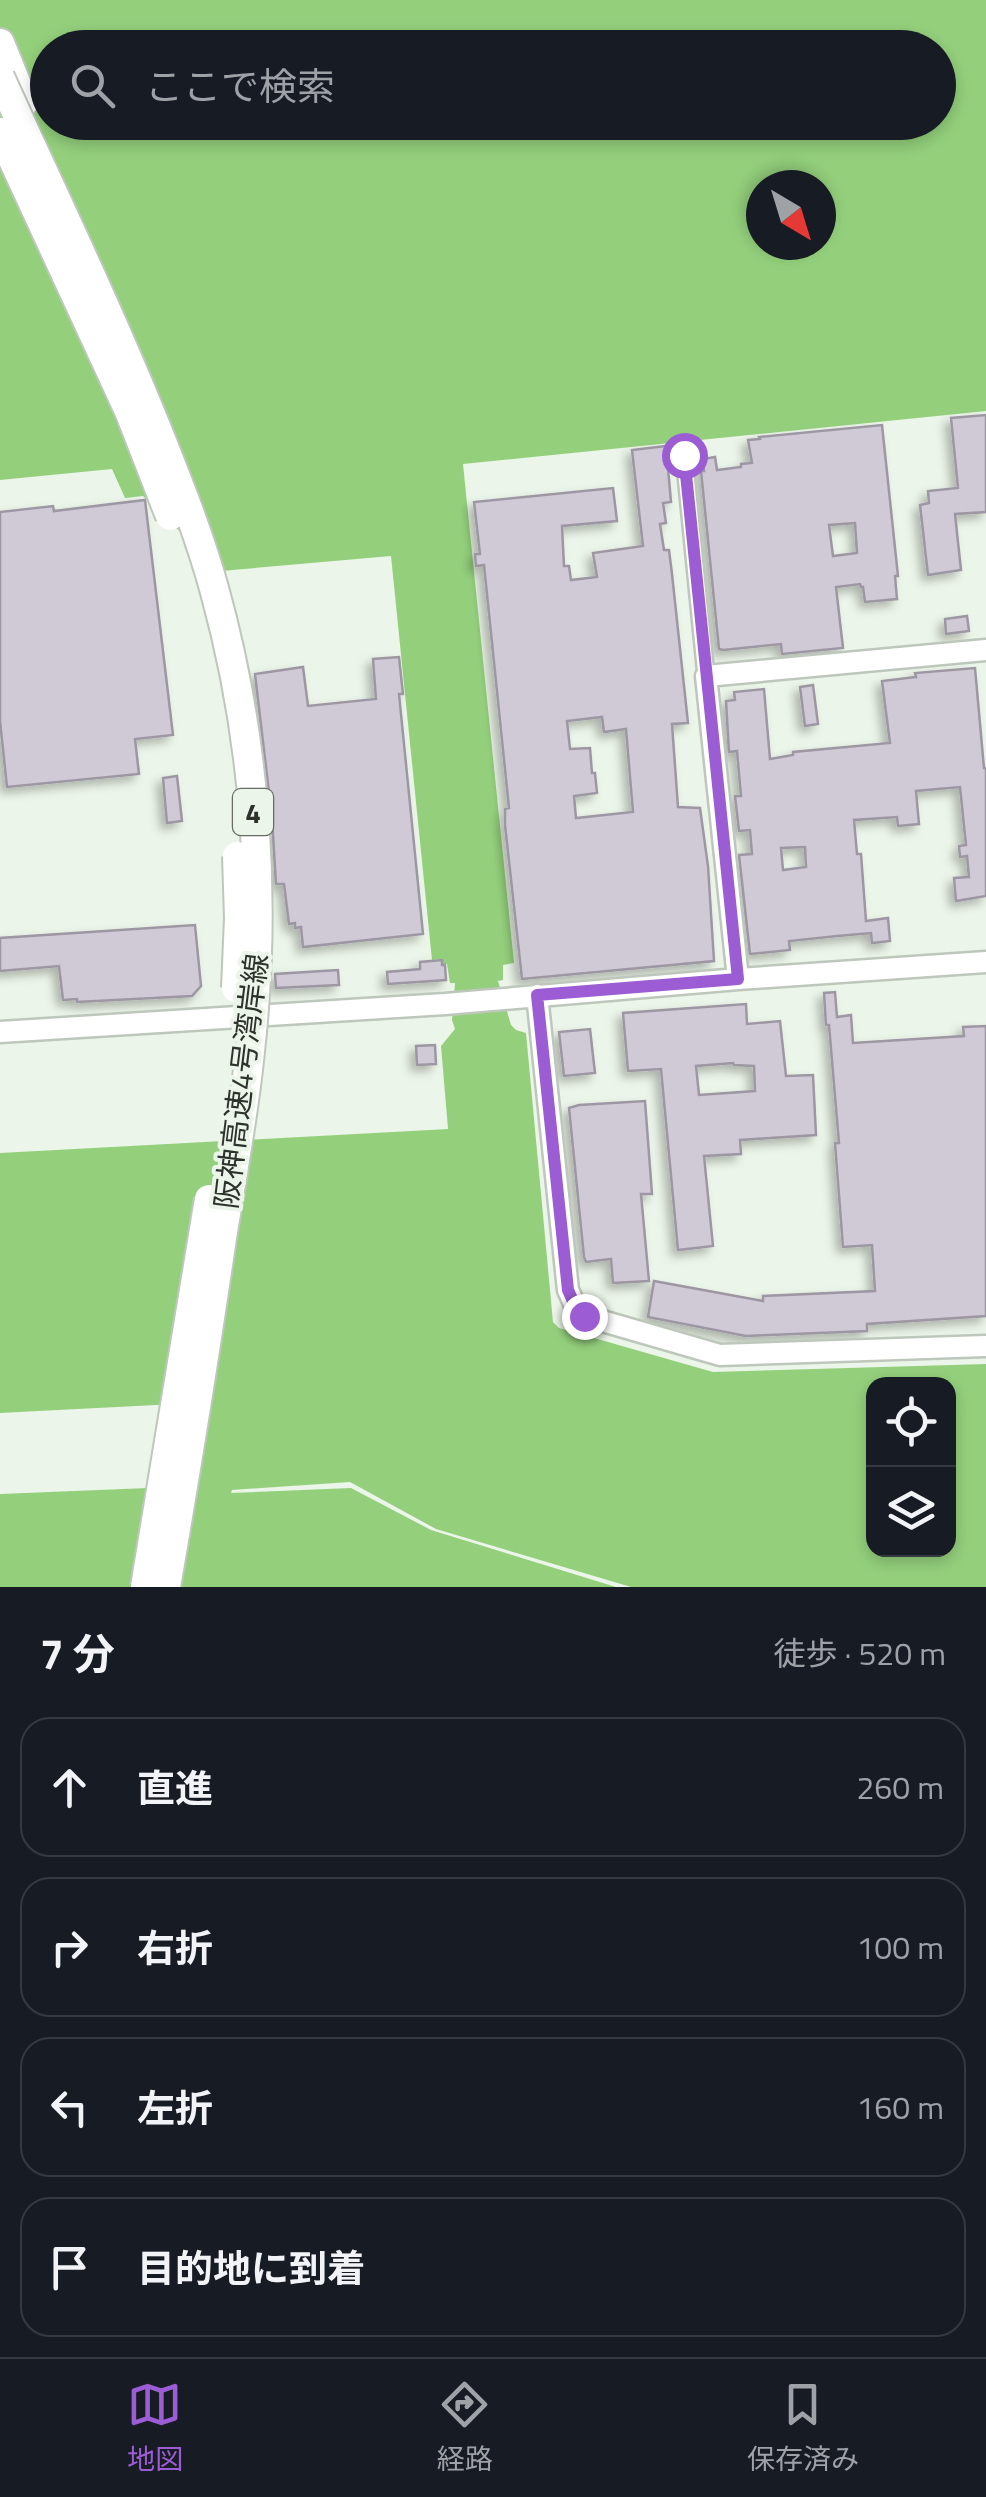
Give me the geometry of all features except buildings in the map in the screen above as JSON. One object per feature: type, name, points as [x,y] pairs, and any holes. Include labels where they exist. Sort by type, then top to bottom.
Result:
[{"type":"highway","name":"4","points":[[0,43],[30,115]]},
{"type":"highway","name":"阪神高速4号湾岸線","points":[[0,77],[120,339],[196,530],[230,656],[252,791],[259,919],[248,1068],[166,1587]]},
{"type":"highway","name":"阪神高速4号湾岸線","points":[[0,132],[129,411],[177,535],[213,660],[234,786],[239,918],[232,1046],[145,1587]]},
{"type":"highway","name":"4","points":[[41,140],[120,339]]},
{"type":"street","points":[[684,455],[738,979]]},
{"type":"street","points":[[706,676],[986,650]]},
{"type":"street","points":[[0,1032],[445,1004],[986,962]]},
{"type":"street","points":[[537,995],[568,1290],[584,1316],[720,1355],[986,1346]]},
{"type":"shaded area","points":[[0,0],[986,0],[986,411],[463,464],[514,963],[503,965],[503,980],[498,981],[511,1025],[526,1033],[553,1322],[559,1328],[713,1372],[986,1364],[986,1587],[0,1587],[0,1494],[148,1488],[175,1404],[0,1413],[0,1153],[448,1129],[441,1046],[455,1029],[455,983],[450,983],[447,964],[442,959],[432,960],[391,556],[221,571],[143,496],[125,498],[112,469],[0,480]]},
{"type":"pier","points":[[350,1482],[436,1529],[631,1587],[616,1587],[431,1530],[351,1488],[231,1493]]},
{"type":"route","points":[[584,1316],[568,1290],[537,995],[738,979],[684,455]]}]
